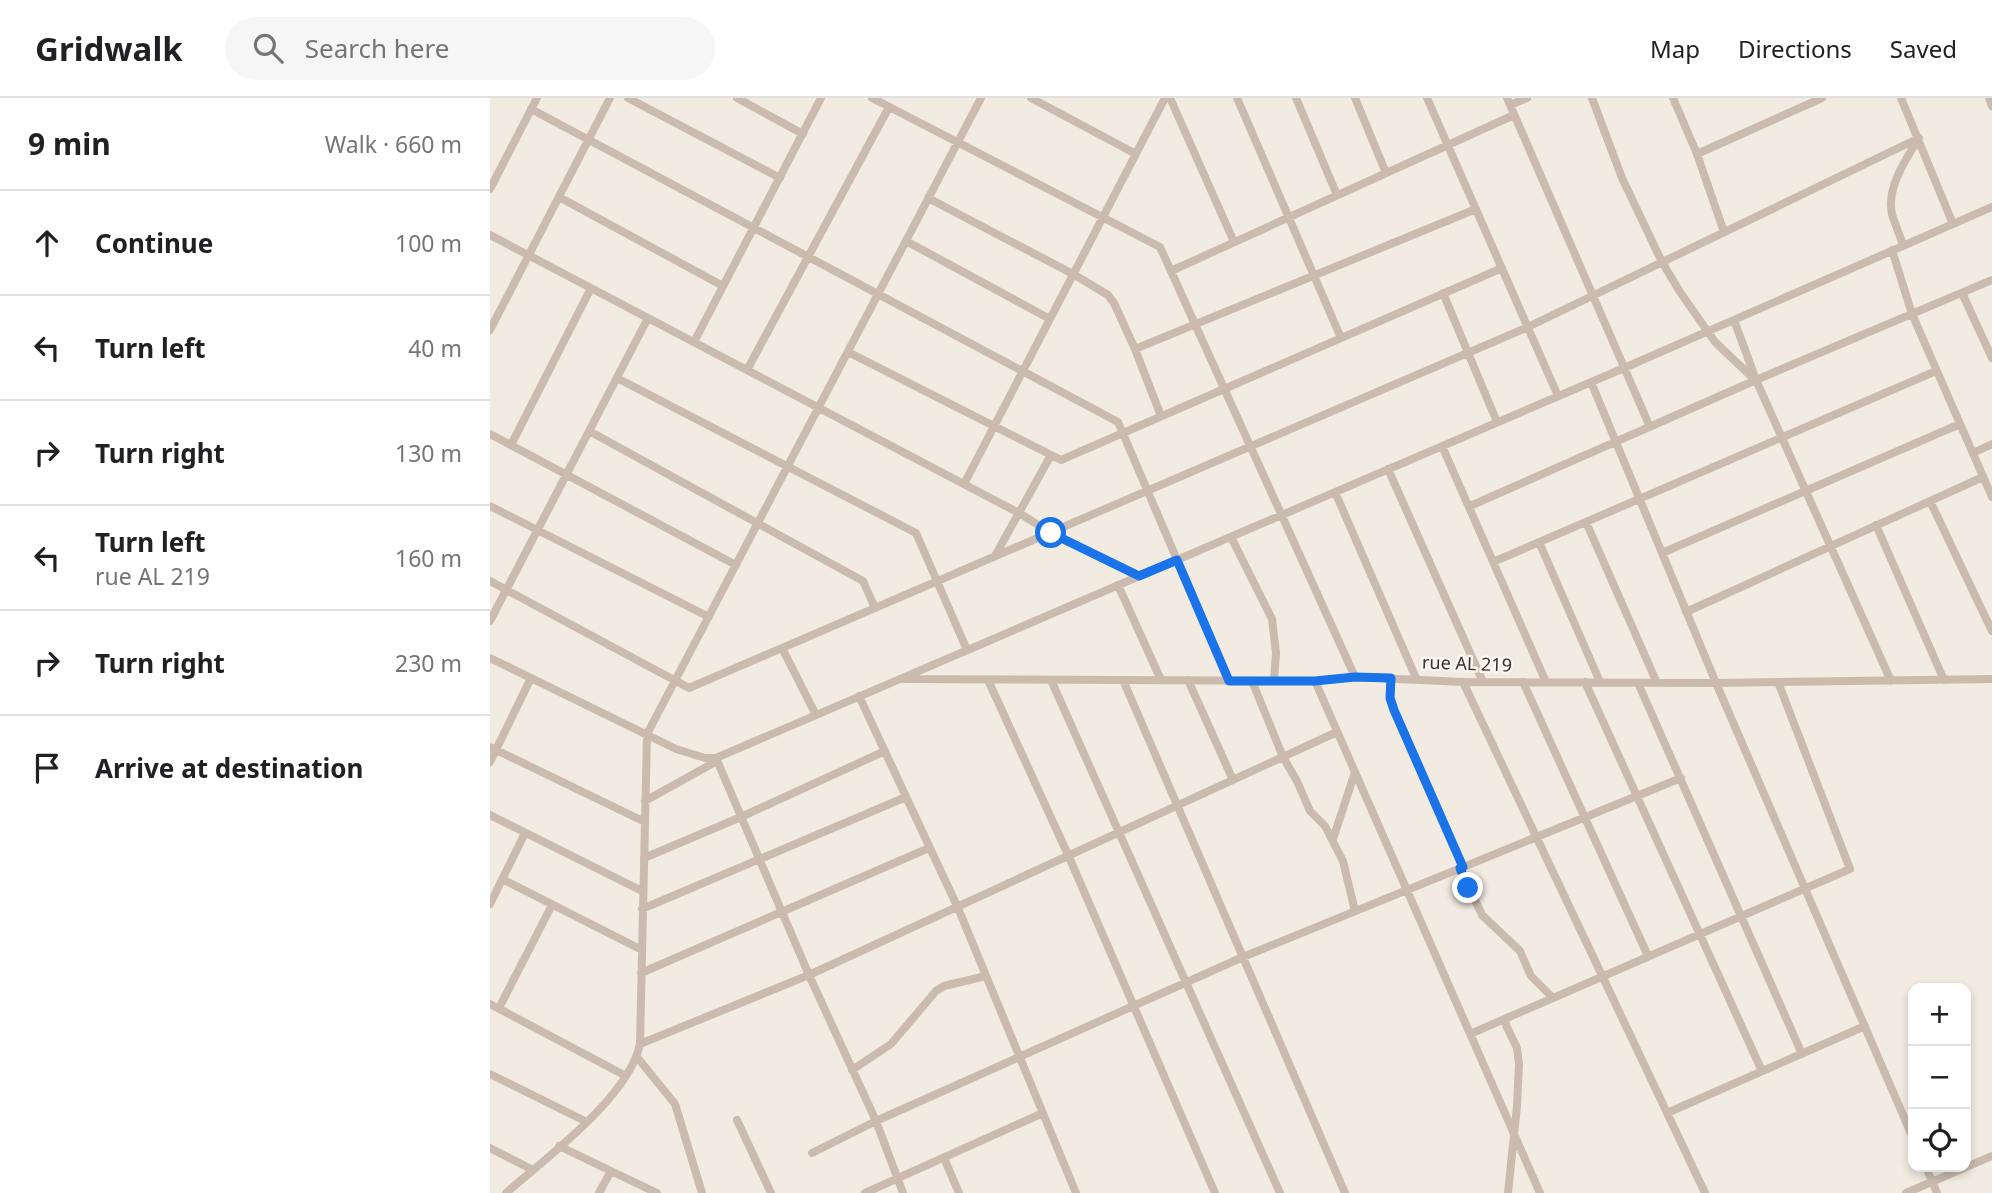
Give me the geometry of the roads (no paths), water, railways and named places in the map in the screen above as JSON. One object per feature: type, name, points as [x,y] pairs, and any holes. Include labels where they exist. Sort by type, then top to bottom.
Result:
[{"type":"street","points":[[491,186],[537,98]]},
{"type":"street","points":[[490,330],[610,98]]},
{"type":"street","points":[[628,98],[780,177]]},
{"type":"street","points":[[737,98],[803,134]]},
{"type":"street","points":[[694,342],[821,98]]},
{"type":"street","points":[[872,98],[1160,247],[1355,677]]},
{"type":"street","points":[[506,1193],[587,1122],[626,1076],[637,1057],[640,1044],[647,734],[981,98]]},
{"type":"street","points":[[1031,98],[1136,155]]},
{"type":"street","points":[[964,484],[1168,98]]},
{"type":"street","points":[[1168,98],[1234,242]]},
{"type":"street","points":[[1237,98],[1341,338]]},
{"type":"street","points":[[1296,98],[1337,195]]},
{"type":"street","points":[[1355,98],[1386,173]]},
{"type":"street","points":[[1427,98],[1558,396]]},
{"type":"street","points":[[1527,98],[1508,102],[1650,427]]},
{"type":"street","points":[[1592,98],[1622,178],[1662,262],[1707,331],[1726,354],[1756,380]]},
{"type":"street","points":[[1673,98],[1697,154],[1724,232]]},
{"type":"street","points":[[1697,154],[1822,98]]},
{"type":"street","points":[[1901,98],[1953,224]]},
{"type":"street","points":[[1989,98],[1992,106]]},
{"type":"street","points":[[747,370],[889,107]]},
{"type":"street","points":[[531,109],[1118,422],[1229,681]]},
{"type":"street","points":[[1171,271],[1514,115]]},
{"type":"street","points":[[490,581],[689,688],[1528,327],[1919,138]]},
{"type":"street","points":[[1903,246],[1891,212],[1892,199],[1901,168],[1919,138]]},
{"type":"street","points":[[559,197],[723,286]]},
{"type":"street","points":[[928,198],[1073,274],[1112,299],[1161,416]]},
{"type":"street","points":[[645,801],[716,760],[859,696],[1992,207]]},
{"type":"street","points":[[1135,349],[1476,209]]},
{"type":"street","points":[[490,235],[1019,513],[1051,533],[1139,576]]},
{"type":"street","points":[[906,241],[1050,319]]},
{"type":"street","points":[[1892,250],[1912,314],[1992,497]]},
{"type":"street","points":[[848,352],[1061,460],[1502,268]]},
{"type":"street","points":[[1470,506],[1992,280]]},
{"type":"street","points":[[511,445],[591,288]]},
{"type":"street","points":[[1443,293],[1497,422]]},
{"type":"street","points":[[1962,293],[1992,358]]},
{"type":"street","points":[[490,621],[648,318]]},
{"type":"street","points":[[1734,320],[1781,438],[1891,681]]},
{"type":"street","points":[[1493,562],[1936,370]]},
{"type":"street","points":[[617,378],[916,533],[967,650]]},
{"type":"street","points":[[1591,382],[1716,683],[1908,1126]]},
{"type":"street","points":[[1662,553],[1960,424]]},
{"type":"street","points":[[589,431],[863,581],[875,608]]},
{"type":"street","points":[[490,434],[736,565]]},
{"type":"street","points":[[1973,453],[1992,444]]},
{"type":"street","points":[[1442,446],[1546,682]]},
{"type":"street","points":[[995,556],[1051,455]]},
{"type":"street","points":[[1388,469],[1483,682]]},
{"type":"street","points":[[1686,612],[1983,477]]},
{"type":"street","points":[[1335,492],[1416,678]]},
{"type":"street","points":[[1930,501],[1992,631]]},
{"type":"street","points":[[490,506],[709,617]]},
{"type":"street","points":[[1586,522],[1657,682]]},
{"type":"street","points":[[1876,525],[1944,680]]},
{"type":"street","points":[[1231,537],[1272,620],[1276,653],[1274,680]]},
{"type":"street","points":[[1539,542],[1600,682]]},
{"type":"street","points":[[1118,585],[1161,680]]},
{"type":"street","points":[[782,648],[816,715]]},
{"type":"street","points":[[490,658],[676,749],[716,760]]},
{"type":"street","name":"rue AL 219","points":[[899,679],[1315,681],[1355,677],[1463,682],[1716,683],[1992,679]]},
{"type":"street","points":[[490,762],[493,749],[531,678]]},
{"type":"street","points":[[1391,678],[1390,698],[1394,710],[1482,915],[1520,951],[1531,976],[1553,998]]},
{"type":"street","points":[[988,680],[1069,857],[1215,1193]]},
{"type":"street","points":[[1051,680],[1280,1193]]},
{"type":"street","points":[[1123,680],[1345,1193]]},
{"type":"street","points":[[1188,681],[1233,780]]},
{"type":"street","points":[[1252,681],[1283,757],[1310,811],[1325,826],[1343,861],[1355,911]]},
{"type":"street","points":[[1315,681],[1540,1193]]},
{"type":"street","points":[[1463,682],[1705,1193]]},
{"type":"street","points":[[1523,682],[1648,957]]},
{"type":"street","points":[[1585,682],[1762,1071]]},
{"type":"street","points":[[1637,682],[1802,1054]]},
{"type":"street","points":[[1470,1034],[1850,869],[1778,682]]},
{"type":"street","points":[[859,696],[958,908],[1043,1113],[1072,1192]]},
{"type":"street","points":[[640,1044],[809,975],[1337,732]]},
{"type":"street","points":[[493,749],[645,822]]},
{"type":"street","points":[[644,858],[884,751]]},
{"type":"street","points":[[716,760],[876,1121],[903,1193]]},
{"type":"street","points":[[1333,839],[1355,772]]},
{"type":"street","points":[[812,1153],[876,1121],[1243,957],[1681,778]]},
{"type":"street","points":[[642,909],[906,797]]},
{"type":"street","points":[[490,816],[642,891]]},
{"type":"street","points":[[490,904],[524,832]]},
{"type":"street","points":[[641,973],[929,848]]},
{"type":"street","points":[[502,879],[642,950]]},
{"type":"street","points":[[552,905],[494,1006],[626,1076]]},
{"type":"street","points":[[852,1070],[891,1044],[936,991],[944,986],[986,976]]},
{"type":"street","points":[[1506,1019],[1506,1026],[1517,1048],[1519,1064],[1508,1193]]},
{"type":"street","points":[[1667,1113],[1865,1026]]},
{"type":"street","points":[[637,1057],[675,1104],[702,1193]]},
{"type":"street","points":[[490,1074],[587,1122]]},
{"type":"street","points":[[865,1193],[1043,1113]]},
{"type":"street","points":[[737,1120],[771,1193]]},
{"type":"street","points":[[559,1146],[657,1193]]},
{"type":"street","points":[[490,1148],[533,1170]]},
{"type":"street","points":[[1906,1193],[1992,1156]]},
{"type":"street","points":[[944,1158],[960,1193]]},
{"type":"street","points":[[599,1193],[611,1171]]},
{"type":"street","points":[[1928,1172],[1937,1193]]}]
